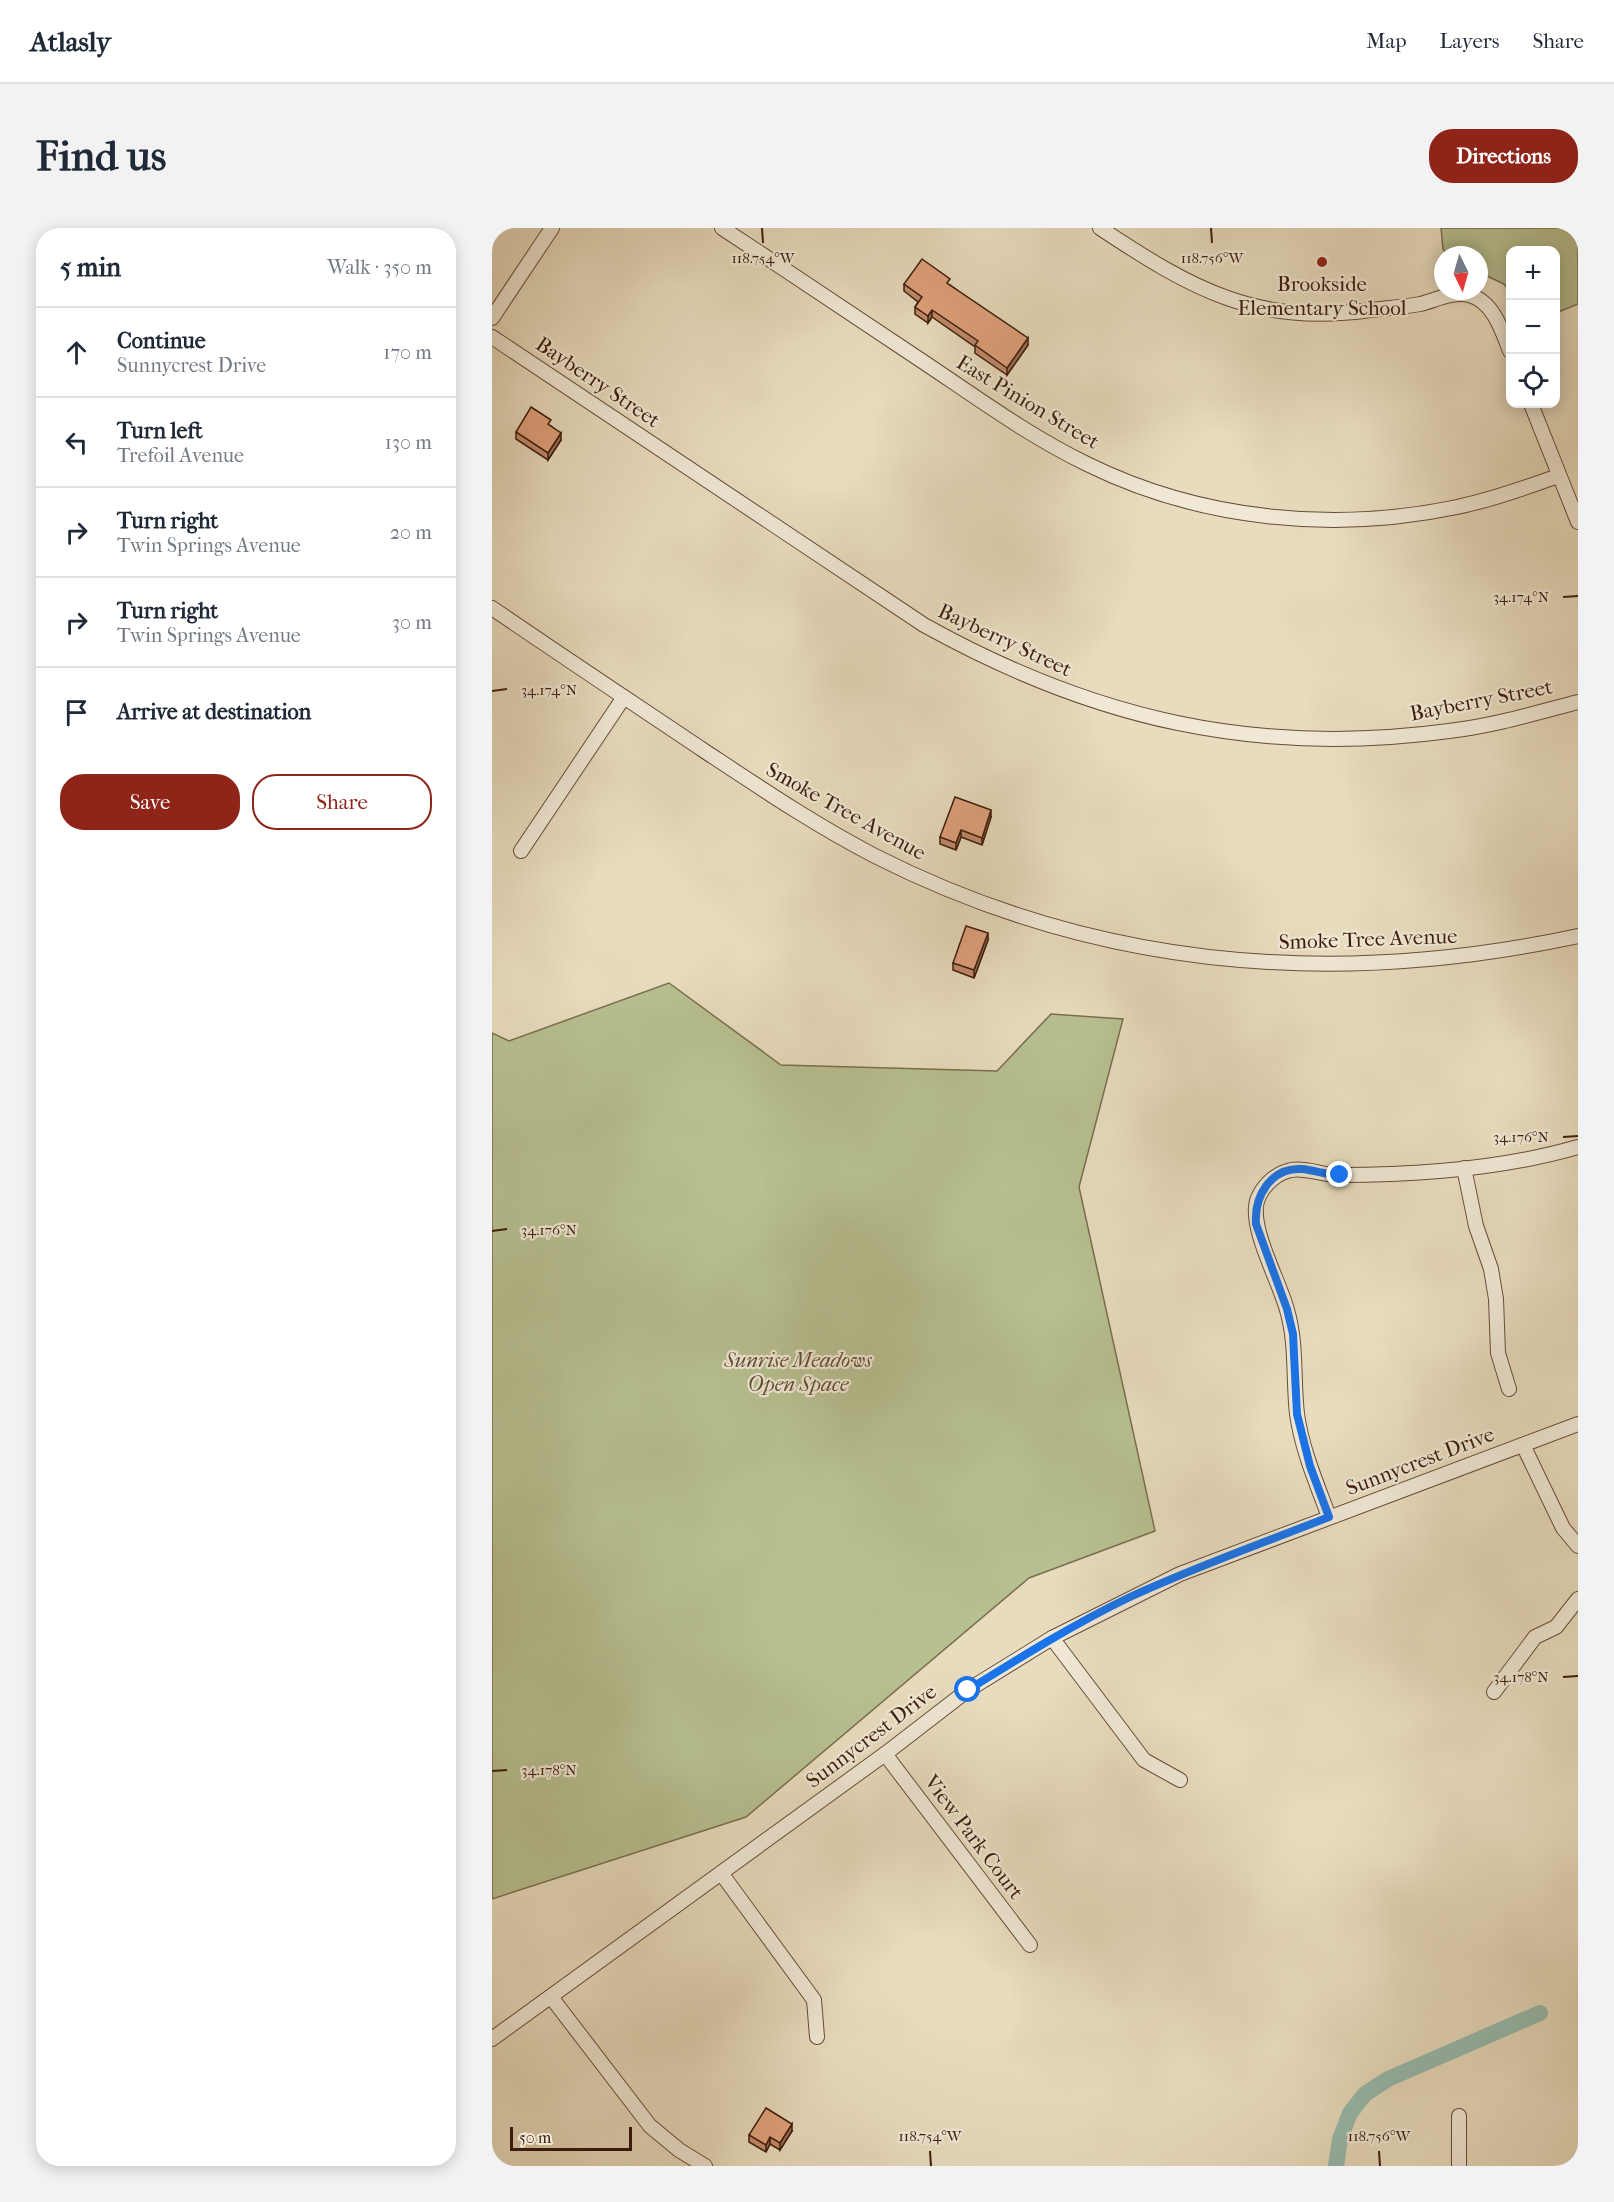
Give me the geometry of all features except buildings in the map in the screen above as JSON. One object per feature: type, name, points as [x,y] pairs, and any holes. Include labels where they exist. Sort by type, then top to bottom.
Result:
[{"type":"street","points":[[492,318],[552,228]]},
{"type":"street","name":"East Pinion Street","points":[[722,228],[1030,433],[1088,465],[1167,495],[1250,514],[1303,519],[1353,520],[1405,516],[1457,507],[1558,476]]},
{"type":"street","points":[[1100,228],[1184,281],[1261,309],[1317,315],[1343,314],[1419,304],[1456,294],[1469,295],[1483,301],[1491,310],[1506,342]]},
{"type":"street","name":"Bayberry Street","points":[[492,337],[924,625],[981,657],[1062,692],[1177,724],[1247,735],[1314,740],[1380,738],[1451,731],[1516,719],[1578,702]]},
{"type":"street","points":[[1532,408],[1578,522]]},
{"type":"street","name":"Smoke Tree Avenue","points":[[492,608],[787,806],[873,855],[977,901],[1092,936],[1214,958],[1338,965],[1462,957],[1578,936]]},
{"type":"street","points":[[521,851],[624,697]]},
{"type":"street","points":[[1329,1517],[1310,1466],[1297,1414],[1293,1334],[1287,1309],[1256,1224],[1255,1211],[1261,1193],[1270,1180],[1292,1170],[1340,1175],[1464,1168],[1508,1164],[1578,1147]]},
{"type":"street","points":[[1464,1168],[1476,1226],[1491,1269],[1496,1299],[1498,1353],[1509,1389]]},
{"type":"street","name":"Sunnycrest Drive","points":[[492,2039],[885,1754],[968,1690],[1052,1638],[1180,1574],[1578,1424]]},
{"type":"street","points":[[1522,1445],[1563,1528],[1578,1546]]},
{"type":"street","points":[[1494,1692],[1535,1637],[1556,1627],[1578,1599]]},
{"type":"street","points":[[1052,1638],[1144,1760],[1180,1780]]},
{"type":"street","name":"View Park Court","points":[[885,1754],[1030,1945]]},
{"type":"street","points":[[721,1873],[814,2000],[817,2037]]},
{"type":"street","points":[[551,1996],[650,2126],[679,2150],[705,2166]]},
{"type":"street","points":[[1459,2116],[1459,2166]]},
{"type":"green space","points":[[1441,228],[1578,228],[1578,304],[1560,311],[1560,246],[1506,246],[1506,287],[1488,276],[1488,246],[1443,246]]},
{"type":"green space","name":"Sunrise Meadows Open Space","points":[[669,983],[781,1065],[997,1071],[1051,1014],[1123,1019],[1079,1187],[1155,1531],[1029,1578],[746,1817],[492,1899],[492,1033],[509,1041]]},
{"type":"waterway","points":[[1336,2166],[1340,2139],[1350,2113],[1365,2094],[1388,2079],[1540,2013]]},
{"type":"place","name":"Brookside Elementary School","points":[[1322,262]]},
{"type":"route","points":[[968,1690],[1052,1638],[1128,1598],[1180,1574],[1329,1517],[1302,1440],[1297,1414],[1293,1334],[1287,1309],[1256,1224],[1255,1211],[1258,1198],[1270,1180],[1280,1174],[1304,1169],[1323,1174],[1340,1175]]}]
